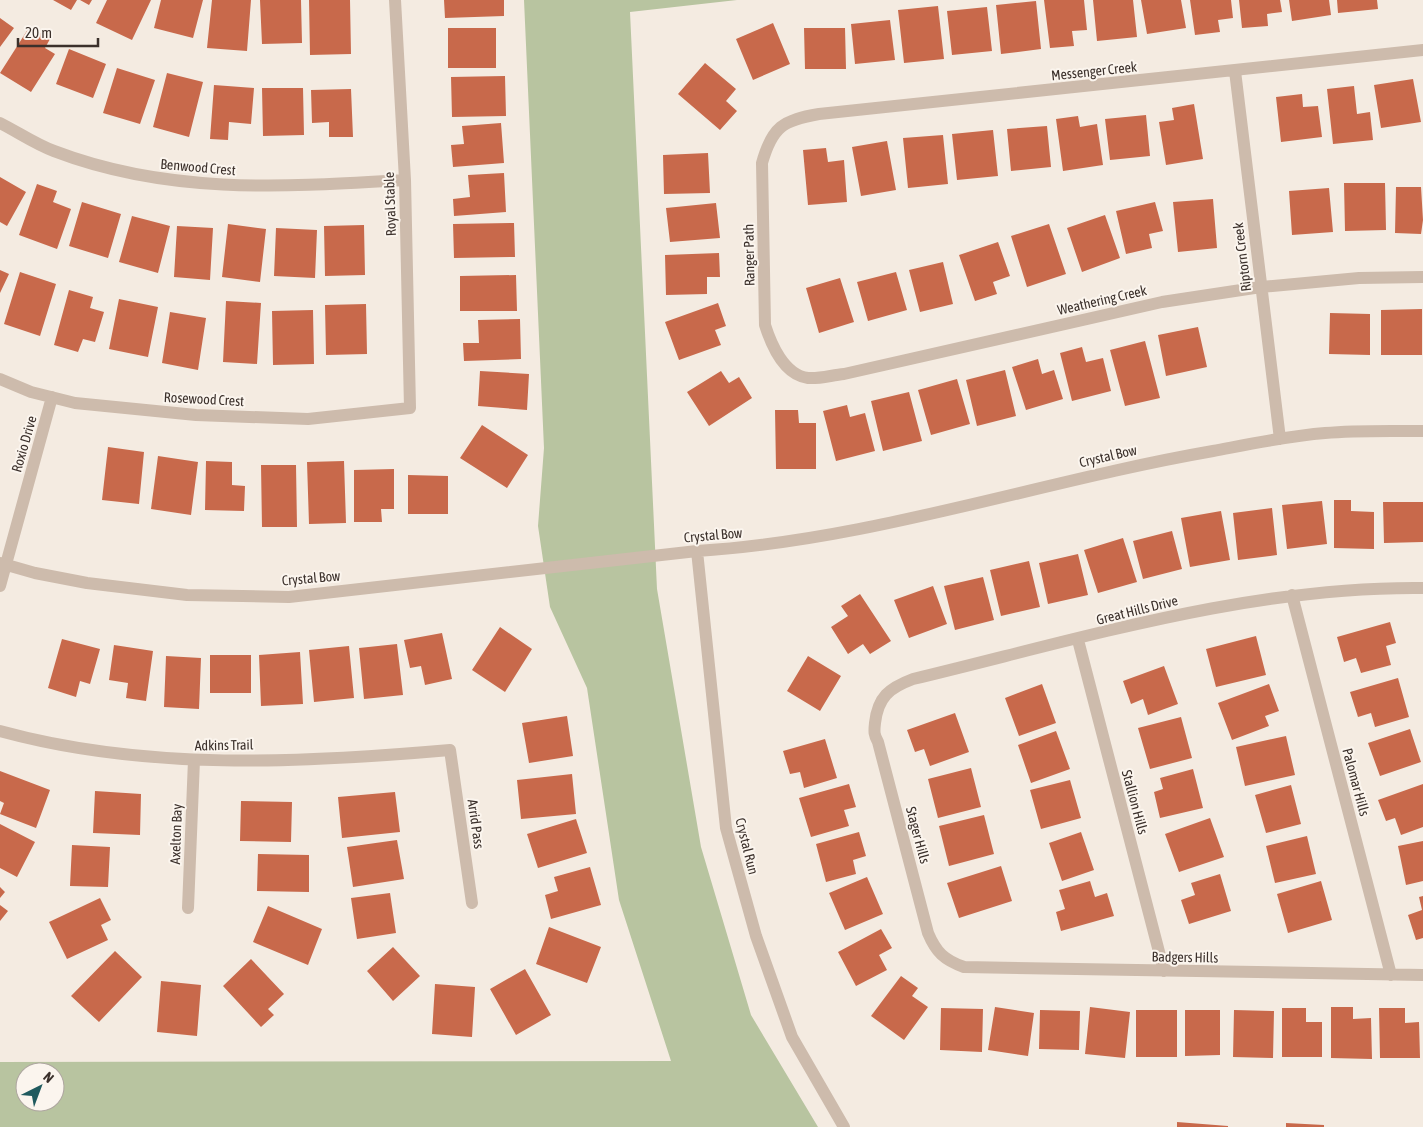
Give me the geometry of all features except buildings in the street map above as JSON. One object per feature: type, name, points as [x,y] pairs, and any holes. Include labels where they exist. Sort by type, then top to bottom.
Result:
[{"type":"street","name":"Royal Stable","points":[[395,0],[405,180],[410,408]]},
{"type":"street","name":"Messenger Creek","points":[[774,134],[783,124],[819,114],[1423,50]]},
{"type":"street","name":"Riptorn Creek","points":[[1235,71],[1280,439]]},
{"type":"street","name":"Benwood Crest","points":[[0,122],[53,151],[147,177],[204,185],[287,187],[405,180]]},
{"type":"street","name":"Ranger Path","points":[[774,134],[767,146],[762,163],[765,324],[774,348],[793,370]]},
{"type":"street","name":"Weathering Creek","points":[[793,370],[806,378],[844,374],[1162,302],[1261,287],[1359,278],[1423,277]]},
{"type":"street","name":"Rosewood Crest","points":[[0,379],[31,392],[75,404],[196,415],[308,419],[410,408]]},
{"type":"street","name":"Roxio Drive","points":[[0,586],[2,564],[52,397]]},
{"type":"street","name":"Crystal Bow","points":[[2,564],[86,583],[178,594],[289,597],[697,551],[739,549],[833,536],[1143,463],[1324,433],[1423,431]]},
{"type":"street","name":"Crystal Run","points":[[697,551],[726,828],[756,936],[792,1037],[844,1127]]},
{"type":"street","name":"Great Hills Drive","points":[[876,711],[881,699],[895,686],[913,679],[1192,612],[1292,596],[1392,588],[1423,588]]},
{"type":"street","name":"Palomar Hills","points":[[1292,596],[1391,975]]},
{"type":"street","name":"Stallion Hills","points":[[1078,640],[1164,971]]},
{"type":"street","name":"Stager Hills","points":[[876,711],[874,735],[878,742],[928,933],[935,950],[947,961]]},
{"type":"street","name":"Adkins Trail","points":[[0,731],[30,739],[79,747],[194,760],[357,758],[450,750]]},
{"type":"street","name":"Arrid Pass","points":[[450,750],[472,903]]},
{"type":"street","name":"Axelton Bay","points":[[188,908],[194,760]]},
{"type":"street","name":"Badgers Hills","points":[[947,961],[964,967],[1423,975]]},
{"type":"green space","points":[[524,0],[737,0],[630,12],[657,589],[701,847],[751,1015],[818,1127],[0,1127],[0,1062],[671,1061],[619,900],[587,688],[550,607],[538,526],[544,448]]}]
